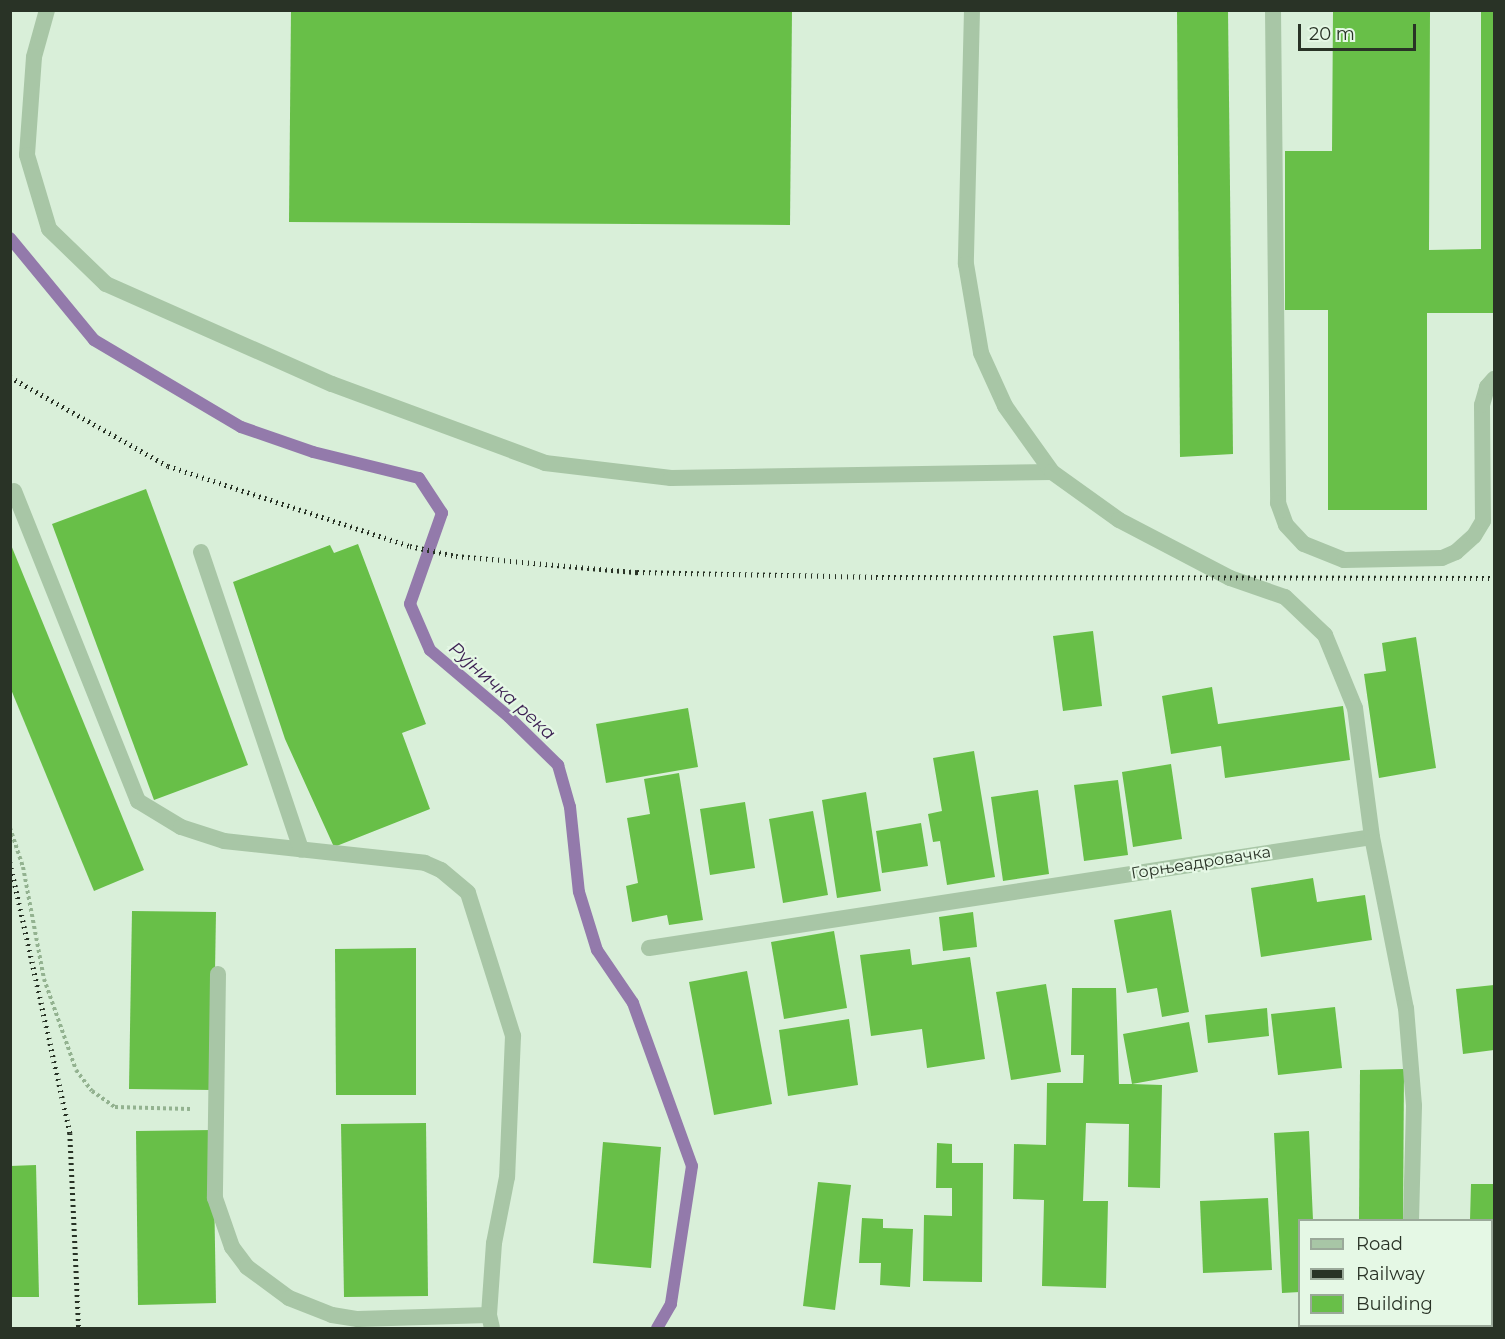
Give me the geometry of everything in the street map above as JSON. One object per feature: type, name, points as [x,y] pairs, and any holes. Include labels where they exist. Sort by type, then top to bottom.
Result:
[{"type":"street","points":[[47,10],[34,57],[27,155],[49,229],[106,285],[332,384],[545,463],[671,478],[1053,472]]},
{"type":"street","points":[[972,10],[966,264],[981,353],[1005,406],[1053,472],[1119,520],[1230,578],[1285,597],[1325,634],[1355,708],[1372,837],[1406,1008],[1414,1106],[1411,1219]]},
{"type":"street","points":[[1273,10],[1278,503],[1286,525],[1304,544],[1344,560],[1442,558],[1456,552],[1474,536],[1483,521],[1482,405],[1487,387],[1494,379]]},
{"type":"street","points":[[14,490],[138,801],[159,816],[202,835],[301,850],[425,863],[441,870],[468,893],[513,1036],[507,1177],[494,1243],[491,1322],[358,1319],[332,1316],[290,1298],[247,1267],[232,1247],[215,1198],[219,974]]},
{"type":"street","points":[[201,552],[301,850]]},
{"type":"street","name":"Горњеадровачка","points":[[648,948],[1372,837]]},
{"type":"path","points":[[10,828],[23,867],[44,979],[76,1070],[92,1091],[116,1107],[189,1109]]},
{"type":"building","points":[[291,10],[792,10],[790,225],[289,222]]},
{"type":"building","points":[[1177,10],[1228,10],[1233,454],[1180,457]]},
{"type":"building","points":[[1333,10],[1430,10],[1429,250],[1481,249],[1481,10],[1494,10],[1494,313],[1427,313],[1427,510],[1328,510],[1328,310],[1285,310],[1285,151],[1332,151]]},
{"type":"building","points":[[146,489],[248,765],[154,800],[52,524]]},
{"type":"building","points":[[358,544],[426,724],[402,733],[430,809],[334,847],[285,739],[233,582],[330,545],[334,553]]},
{"type":"building","points":[[11,545],[144,870],[94,891],[10,687]]},
{"type":"building","points":[[1093,631],[1102,706],[1063,711],[1053,636]]},
{"type":"building","points":[[1416,637],[1436,768],[1379,778],[1364,674],[1386,671],[1382,643]]},
{"type":"building","points":[[1212,687],[1218,724],[1343,706],[1350,760],[1225,778],[1221,746],[1171,754],[1162,696]]},
{"type":"building","points":[[688,708],[698,767],[606,783],[596,724]]},
{"type":"building","points":[[974,751],[995,877],[947,885],[940,841],[933,842],[928,814],[942,811],[933,758]]},
{"type":"building","points":[[1171,764],[1182,839],[1133,847],[1122,772]]},
{"type":"building","points":[[679,773],[703,920],[669,925],[667,915],[632,922],[626,886],[638,883],[627,818],[650,814],[644,779]]},
{"type":"building","points":[[1118,780],[1128,855],[1084,861],[1074,785]]},
{"type":"building","points":[[1038,790],[1049,874],[1003,881],[991,797]]},
{"type":"building","points":[[866,792],[881,891],[837,898],[822,800]]},
{"type":"building","points":[[745,802],[755,868],[710,875],[700,809]]},
{"type":"building","points":[[813,811],[828,895],[783,903],[769,819]]},
{"type":"building","points":[[921,823],[928,866],[882,873],[876,831]]},
{"type":"building","points":[[1313,878],[1317,902],[1365,895],[1372,940],[1261,957],[1251,888]]},
{"type":"building","points":[[1171,910],[1189,1012],[1162,1017],[1157,988],[1127,993],[1114,920]]},
{"type":"building","points":[[132,911],[216,912],[213,1090],[129,1089]]},
{"type":"building","points":[[973,912],[977,947],[943,951],[939,917]]},
{"type":"building","points":[[834,931],[847,1008],[784,1019],[771,942]]},
{"type":"building","points":[[416,948],[416,1095],[336,1095],[335,949]]},
{"type":"building","points":[[910,949],[912,965],[970,957],[985,1059],[927,1068],[922,1029],[871,1036],[860,955]]},
{"type":"building","points":[[747,971],[772,1104],[714,1115],[689,982]]},
{"type":"building","points":[[1046,984],[1061,1072],[1011,1080],[996,992]]},
{"type":"building","points":[[1494,985],[1494,1050],[1463,1054],[1456,989]]},
{"type":"building","points":[[1072,988],[1116,988],[1119,1084],[1162,1085],[1160,1188],[1128,1187],[1129,1124],[1086,1123],[1083,1201],[1108,1201],[1106,1288],[1042,1286],[1044,1200],[1013,1199],[1014,1144],[1046,1145],[1047,1083],[1083,1083],[1084,1055],[1071,1055]]},
{"type":"building","points":[[1335,1007],[1342,1068],[1278,1075],[1271,1014]]},
{"type":"building","points":[[1267,1008],[1269,1036],[1208,1043],[1205,1015]]},
{"type":"building","points":[[849,1019],[858,1085],[788,1096],[779,1030]]},
{"type":"building","points":[[1189,1022],[1198,1072],[1132,1084],[1123,1034]]},
{"type":"building","points":[[1404,1069],[1403,1219],[1359,1219],[1360,1070]]},
{"type":"building","points":[[426,1123],[428,1296],[344,1297],[341,1124]]},
{"type":"building","points":[[213,1130],[216,1303],[138,1305],[136,1131]]},
{"type":"building","points":[[1309,1131],[1313,1219],[1298,1219],[1298,1292],[1282,1293],[1274,1133]]},
{"type":"building","points":[[603,1142],[661,1147],[651,1268],[593,1263]]},
{"type":"building","points":[[937,1143],[952,1144],[952,1163],[983,1163],[982,1282],[923,1281],[924,1215],[952,1216],[952,1188],[936,1188]]},
{"type":"building","points":[[36,1165],[39,1297],[10,1297],[10,1166]]},
{"type":"building","points":[[818,1182],[851,1185],[835,1310],[803,1306]]},
{"type":"building","points":[[1471,1184],[1494,1184],[1494,1260],[1493,1219],[1470,1219]]},
{"type":"building","points":[[1268,1198],[1272,1270],[1203,1273],[1200,1201]]},
{"type":"building","points":[[862,1218],[883,1219],[883,1228],[913,1229],[910,1287],[880,1285],[881,1263],[859,1263]]},
{"type":"waterway","name":"Рујничка река","points":[[10,238],[94,340],[241,427],[313,452],[419,478],[442,513],[410,604],[430,650],[509,717],[558,765],[570,807],[579,892],[597,950],[633,1003],[692,1166],[671,1304],[657,1328]]},
{"type":"railway","points":[[10,377],[168,466],[410,546],[456,556],[637,572],[876,577],[1494,578]]},
{"type":"railway","points":[[10,862],[70,1133],[79,1328]]}]
